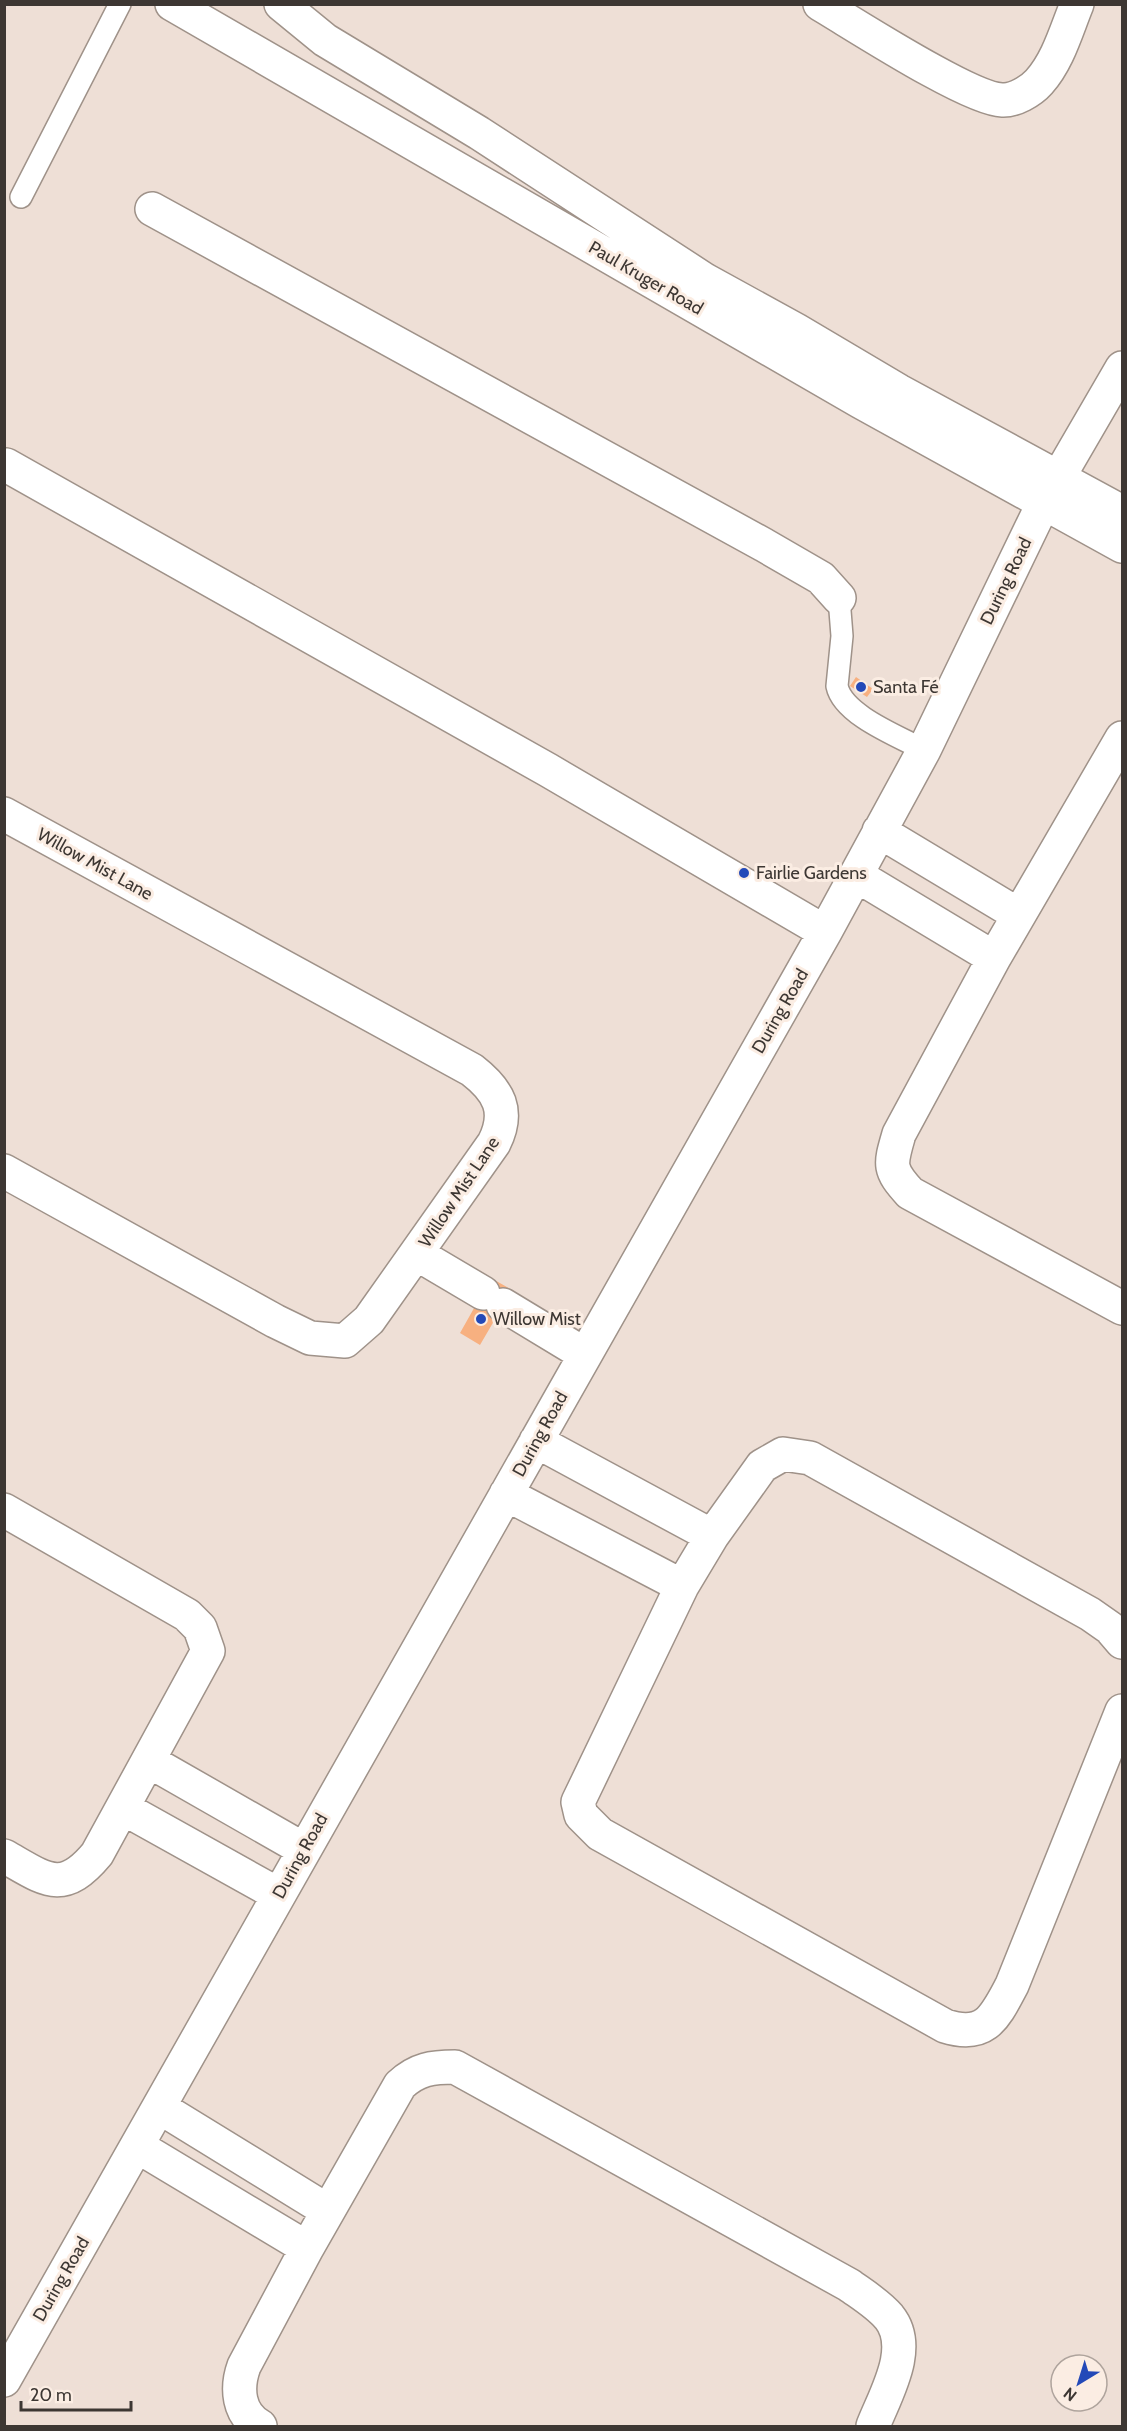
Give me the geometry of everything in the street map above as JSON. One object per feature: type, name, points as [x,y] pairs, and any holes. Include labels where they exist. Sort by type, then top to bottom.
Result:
[{"type":"street","name":"Paul Kruger Road","points":[[172,4],[1051,491],[1122,512]]},
{"type":"street","name":"Paul Kruger Road","points":[[281,4],[325,40],[478,133],[705,280],[1051,491],[1122,546]]},
{"type":"street","points":[[820,4],[958,84],[1002,100],[1021,95],[1038,83],[1054,60],[1077,4]]},
{"type":"street","points":[[152,209],[764,545],[821,578],[839,598]]},
{"type":"street","name":"During Road","points":[[4,2380],[303,1849],[825,932],[924,750],[1051,491],[1122,368]]},
{"type":"street","points":[[6,465],[538,764],[825,932]]},
{"type":"street","points":[[1120,1300],[910,1193],[894,1175],[892,1157],[899,1134],[994,958],[1122,738]]},
{"type":"street","name":"Willow Mist Lane","points":[[4,814],[472,1070],[486,1081],[503,1112],[499,1133],[417,1254],[356,1334],[345,1341],[310,1338],[265,1316],[4,1171]]},
{"type":"street","points":[[879,831],[1019,915]]},
{"type":"street","points":[[856,875],[994,958]]},
{"type":"street","points":[[417,1254],[584,1354]]},
{"type":"street","points":[[536,1442],[712,1536]]},
{"type":"street","points":[[1122,1642],[1110,1628],[1090,1614],[810,1458],[797,1454],[783,1454],[762,1466],[712,1536],[682,1586],[578,1802],[581,1815],[600,1834],[945,2026],[967,2031],[985,2026],[993,2018],[1008,1993],[1122,1710]]},
{"type":"street","points":[[506,1494],[682,1586]]},
{"type":"street","points":[[4,1510],[187,1616],[200,1628],[208,1651],[97,1854],[73,1878],[57,1882],[41,1877],[4,1856]]},
{"type":"street","points":[[149,1761],[303,1849]]},
{"type":"street","points":[[123,1808],[279,1894]]},
{"type":"street","points":[[260,2427],[245,2411],[238,2383],[307,2248],[400,2085],[411,2074],[432,2067],[455,2067],[839,2280],[879,2306],[890,2319],[899,2343],[897,2363],[873,2427]]},
{"type":"street","points":[[159,2107],[328,2211]]},
{"type":"street","points":[[137,2146],[307,2248]]},
{"type":"lane","points":[[21,197],[120,4]]},
{"type":"lane","points":[[839,598],[842,613],[837,686],[839,696],[848,707],[924,750]]},
{"type":"building","name":"Santa Fé","points":[[856,677],[873,689],[867,697],[850,686]]},
{"type":"building","name":"Willow Mist","points":[[491,1278],[512,1290],[480,1345],[460,1333]]},
{"type":"place","name":"Santa Fé","points":[[861,687]]},
{"type":"place","name":"Fairlie Gardens","points":[[744,873]]},
{"type":"place","name":"Willow Mist","points":[[481,1319]]}]
